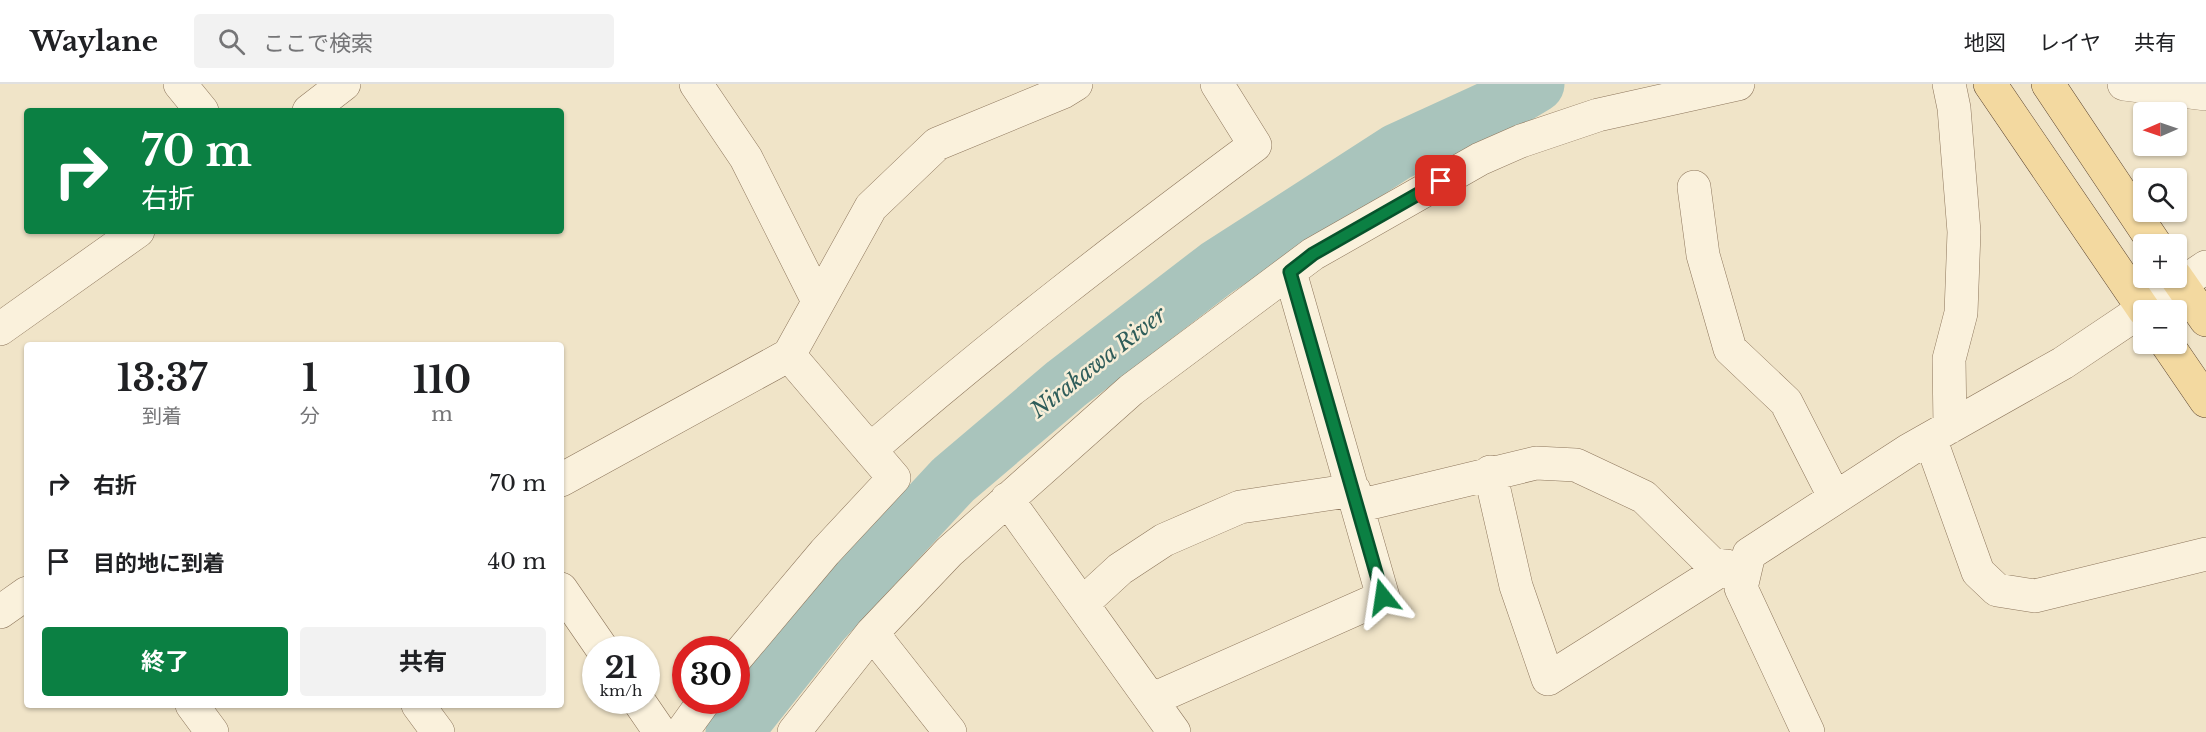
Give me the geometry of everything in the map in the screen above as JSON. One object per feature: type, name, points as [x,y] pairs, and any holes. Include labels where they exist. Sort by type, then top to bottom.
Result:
[{"type":"main road","points":[[1990,84],[2137,300]]},
{"type":"main road","points":[[2048,84],[2148,234]]},
{"type":"main road","points":[[2188,275],[2206,320]]},
{"type":"main road","points":[[2174,354],[2206,401]]},
{"type":"street","points":[[180,84],[200,108]]},
{"type":"street","points":[[313,108],[344,84]]},
{"type":"street","points":[[696,84],[746,158],[818,301]]},
{"type":"street","points":[[564,478],[789,355],[871,207],[937,144],[1063,92],[1076,84]]},
{"type":"street","points":[[870,450],[959,372],[1070,284],[1255,145],[1217,84]]},
{"type":"street","points":[[794,732],[872,633],[949,552],[1131,390],[1313,254],[1480,159],[1521,141],[1598,115],[1738,84]]},
{"type":"street","points":[[1949,84],[1954,108],[1964,232],[1961,314],[1949,358],[1940,433],[1978,573],[1996,590],[2035,596],[2206,554]]},
{"type":"street","points":[[2124,84],[2206,94]]},
{"type":"street","points":[[1694,188],[1703,255],[1730,349],[1786,402],[1835,498]]},
{"type":"street","points":[[2,322],[134,234]]},
{"type":"street","points":[[1153,699],[1383,597],[1290,272]]},
{"type":"street","points":[[2155,300],[2188,275]]},
{"type":"street","points":[[1490,472],[1516,586],[1548,679],[1735,568],[1749,554],[1835,498],[1940,433],[2063,363],[2133,316]]},
{"type":"street","points":[[750,640],[825,552],[894,478],[789,355]]},
{"type":"street","points":[[1083,603],[1119,569],[1164,540],[1240,507],[1356,498],[1536,463],[1576,465],[1644,497],[1712,564],[1735,568]]},
{"type":"street","points":[[1007,499],[1153,699],[1174,732]]},
{"type":"street","points":[[1735,568],[1747,606],[1808,732]]},
{"type":"street","points":[[564,594],[593,636]]},
{"type":"street","points":[[0,612],[24,595]]},
{"type":"street","points":[[872,633],[950,732]]},
{"type":"street","points":[[194,708],[212,732]]},
{"type":"street","points":[[420,708],[438,732]]},
{"type":"street","points":[[648,714],[660,732]]},
{"type":"street","points":[[682,732],[695,714]]},
{"type":"waterway","name":"Nirakawa River","points":[[734,732],[822,621],[953,480],[1066,384],[1217,268],[1397,152],[1506,102],[1536,84]]},
{"type":"route","points":[[1383,597],[1290,272],[1313,254],[1441,181]]}]
